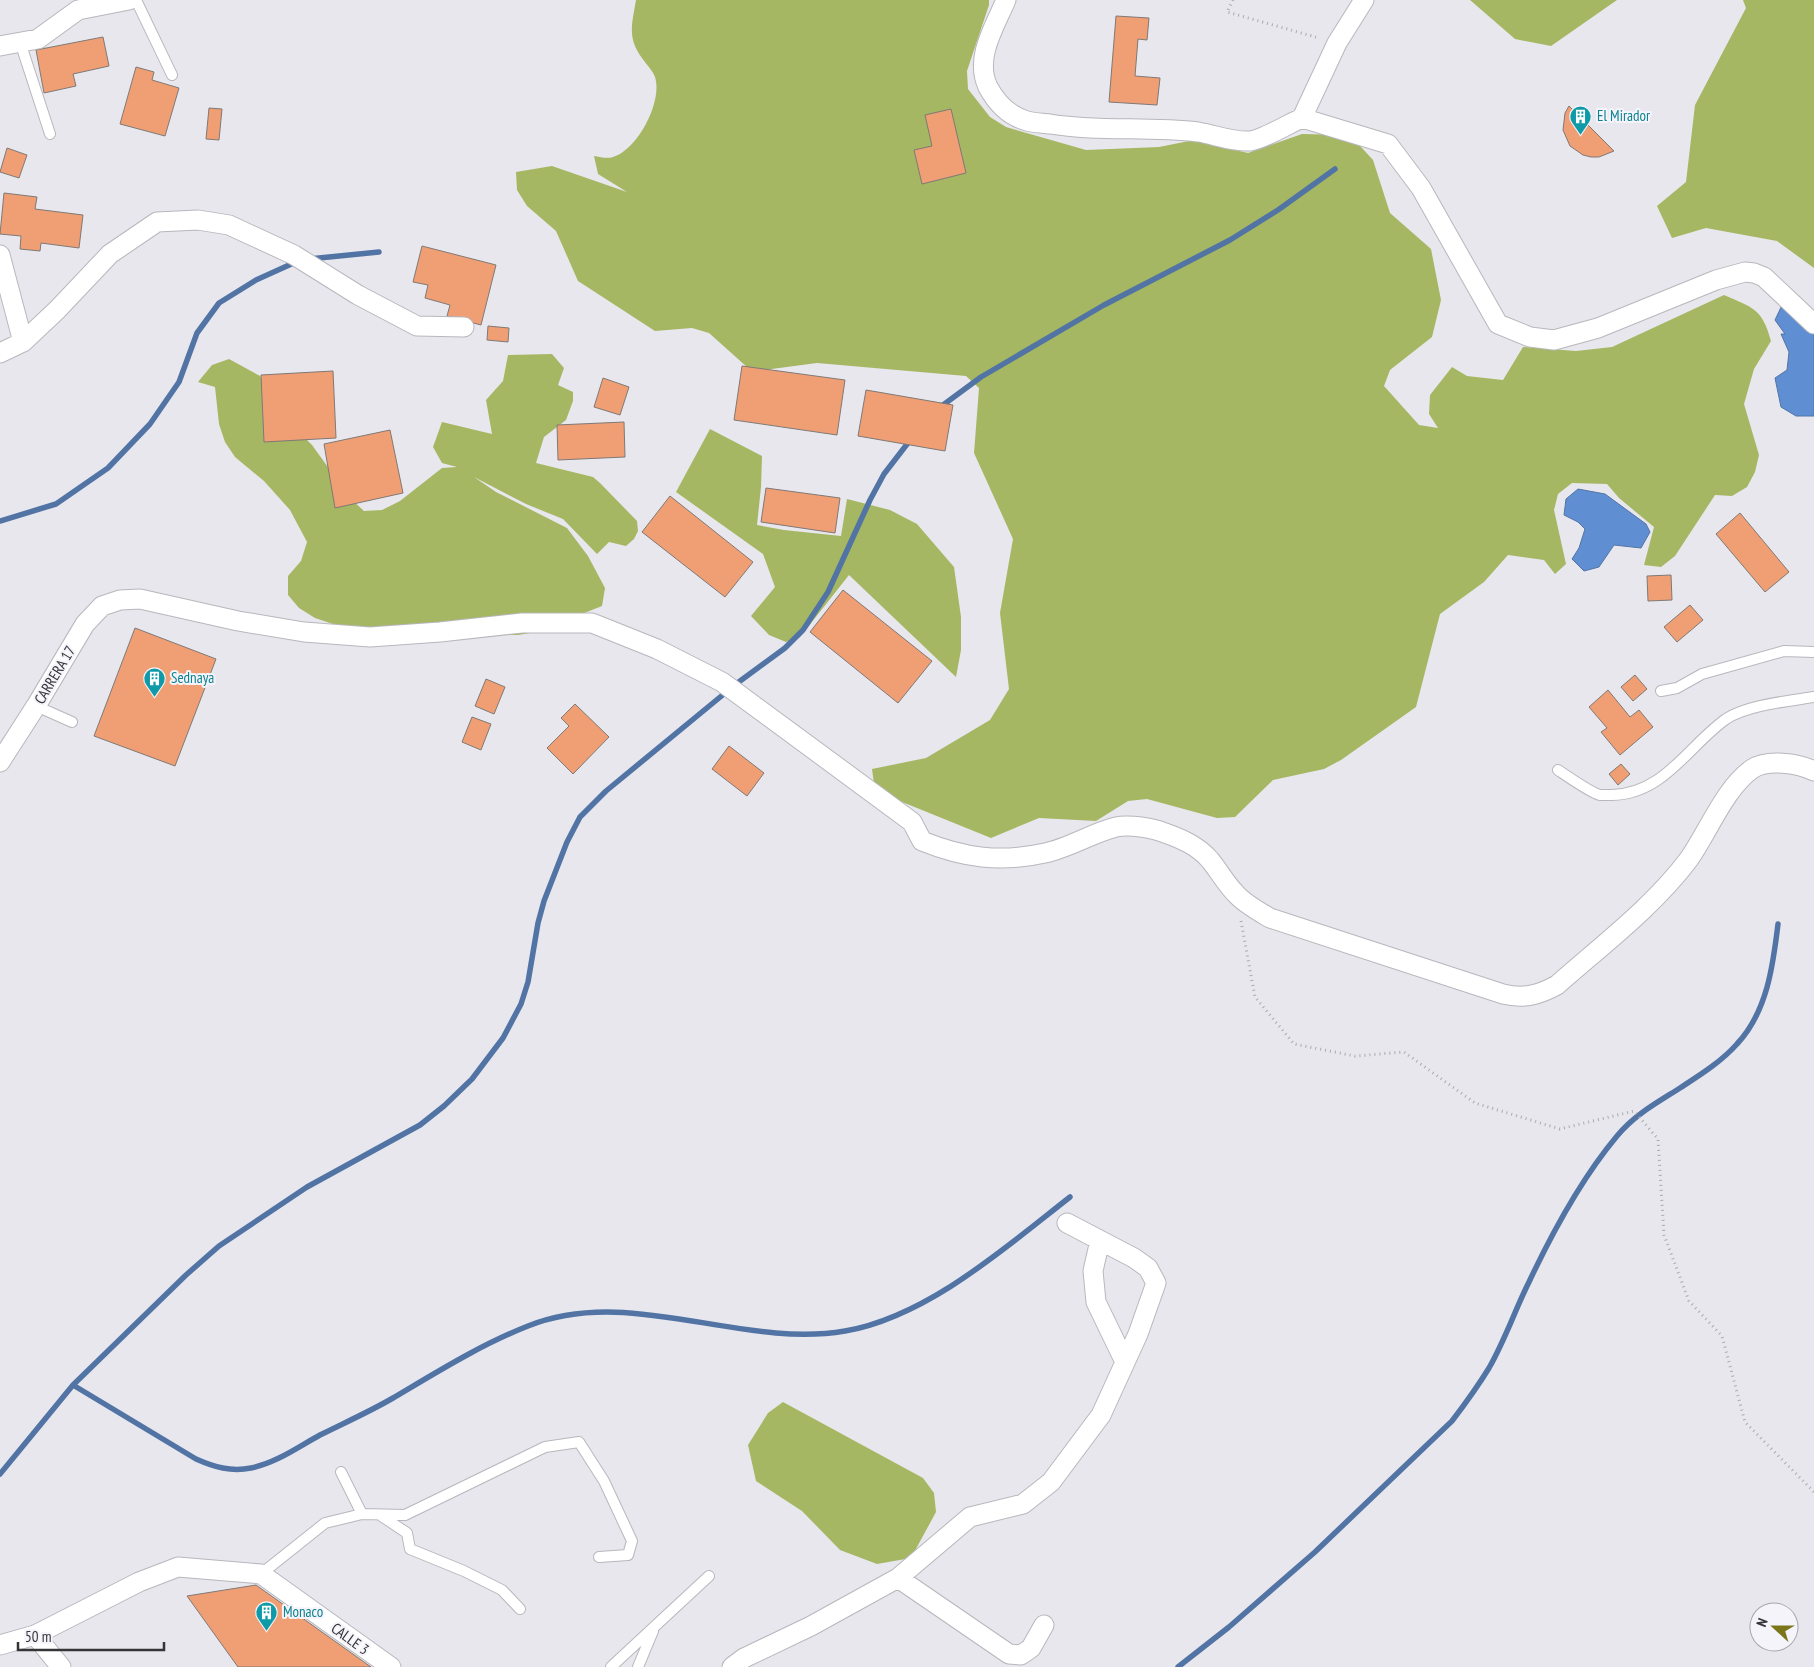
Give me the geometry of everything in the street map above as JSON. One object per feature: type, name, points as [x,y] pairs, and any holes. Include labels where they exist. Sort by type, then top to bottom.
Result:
[{"type":"street","points":[[0,46],[38,39],[78,10],[129,0]]},
{"type":"street","points":[[1006,0],[989,38],[984,56],[987,85],[997,101],[1010,113],[1026,121],[1074,128],[1198,132],[1230,140],[1252,141],[1302,118],[1337,43],[1364,0]]},
{"type":"street","points":[[1302,118],[1388,144],[1420,188],[1498,324],[1530,337],[1554,340],[1598,328],[1698,286],[1745,272],[1754,272],[1764,277],[1814,324]]},
{"type":"street","points":[[0,353],[23,342],[57,310],[110,254],[157,222],[198,220],[229,225],[286,251],[358,295],[417,326],[464,327]]},
{"type":"street","points":[[0,255],[23,342]]},
{"type":"street","name":"CARRERA 17","points":[[0,762],[85,624],[102,606],[120,600],[140,598],[238,621],[304,632],[370,638],[522,623],[592,622],[657,649],[722,682],[912,822],[922,841],[947,851],[997,860],[1046,853],[1118,827],[1148,828],[1189,842],[1200,850],[1236,894]]},
{"type":"street","points":[[1236,894],[1246,903],[1270,918],[1503,994],[1531,996],[1540,994],[1557,985],[1660,893],[1689,859],[1738,780],[1754,768],[1766,764],[1807,768],[1814,772]]},
{"type":"street","points":[[732,1667],[744,1658],[811,1626],[898,1578],[970,1517],[1023,1504],[1050,1482],[1102,1414],[1138,1334],[1156,1283],[1148,1268],[1134,1258],[1067,1223]]},
{"type":"street","points":[[1100,1240],[1093,1271],[1096,1302],[1125,1362]]},
{"type":"street","points":[[0,1645],[35,1635],[139,1582],[178,1567],[261,1574]]},
{"type":"street","name":"CALLE 3","points":[[261,1574],[391,1667]]},
{"type":"street","points":[[898,1578],[1009,1654],[1021,1655],[1031,1648],[1044,1625]]},
{"type":"street","points":[[35,1635],[61,1667]]},
{"type":"lane","points":[[136,0],[172,75]]},
{"type":"lane","points":[[20,42],[50,134]]},
{"type":"lane","points":[[1661,691],[1677,688],[1702,674],[1784,651],[1814,652]]},
{"type":"lane","points":[[1558,770],[1599,795],[1621,794],[1645,788],[1665,774],[1728,718],[1755,707],[1814,696]]},
{"type":"lane","points":[[36,706],[72,722]]},
{"type":"lane","points":[[261,1574],[325,1522],[362,1514],[405,1515],[545,1447],[579,1442],[604,1481],[632,1541],[628,1555],[599,1557]]},
{"type":"lane","points":[[341,1472],[362,1514]]},
{"type":"lane","points":[[380,1514],[407,1533],[410,1549],[464,1571],[502,1590],[520,1609]]},
{"type":"lane","points":[[611,1667],[709,1576]]},
{"type":"lane","points":[[638,1667],[654,1627]]},
{"type":"path","points":[[1233,0],[1227,12],[1337,43]]},
{"type":"path","points":[[1236,894],[1255,997],[1294,1044],[1355,1056],[1404,1052],[1475,1103],[1560,1129],[1634,1111],[1658,1139],[1664,1235],[1689,1301],[1722,1336],[1746,1422],[1814,1492]]},
{"type":"green space","points":[[636,0],[989,0],[967,71],[968,89],[990,117],[1006,127],[1086,150],[1159,147],[1194,140],[1248,153],[1302,134],[1350,135],[1373,160],[1390,213],[1431,249],[1441,300],[1432,337],[1390,370],[1384,386],[1419,425],[1438,428],[1429,414],[1430,395],[1452,367],[1467,376],[1503,380],[1523,347],[1576,351],[1612,347],[1724,295],[1755,310],[1764,322],[1771,341],[1754,369],[1744,404],[1759,455],[1755,472],[1747,487],[1732,496],[1715,495],[1675,556],[1661,567],[1644,565],[1654,527],[1619,498],[1607,484],[1572,483],[1558,494],[1554,510],[1566,564],[1555,574],[1544,560],[1508,555],[1484,582],[1440,614],[1416,707],[1341,760],[1324,769],[1273,780],[1235,817],[1217,818],[1147,799],[1128,801],[1096,821],[1039,818],[991,838],[875,791],[872,769],[926,758],[990,720],[1009,689],[1000,613],[1013,539],[974,453],[979,388],[966,376],[817,363],[764,370],[747,367],[709,333],[692,328],[655,331],[578,281],[556,231],[527,206],[517,190],[516,172],[552,166],[627,192],[598,174],[594,156],[606,158],[622,153],[639,135],[652,111],[655,99],[655,77],[637,51],[632,37]]},
{"type":"green space","points":[[1470,0],[1617,0],[1551,46],[1515,39]]},
{"type":"green space","points":[[1743,0],[1814,0],[1814,268],[1777,241],[1706,228],[1672,238],[1657,206],[1686,182],[1695,105],[1746,8]]},
{"type":"green space","points":[[552,354],[564,368],[558,385],[573,392],[573,401],[566,420],[544,437],[536,463],[593,477],[637,521],[638,531],[634,539],[626,546],[609,542],[597,554],[563,519],[526,504],[474,477],[496,492],[567,528],[588,556],[605,588],[602,606],[536,632],[518,635],[348,629],[315,618],[299,608],[288,595],[288,576],[301,561],[307,542],[290,510],[264,481],[235,457],[225,442],[219,424],[215,387],[198,382],[212,365],[229,359],[260,376],[275,408],[312,445],[351,499],[364,511],[382,510],[400,501],[442,468],[457,467],[442,463],[433,447],[442,422],[492,434],[486,400],[503,381],[508,355]]},
{"type":"green space","points":[[710,429],[762,456],[757,525],[841,536],[847,499],[890,510],[917,524],[954,567],[961,617],[961,650],[956,677],[849,575],[800,637],[786,642],[769,635],[751,616],[775,587],[763,554],[676,492]]},
{"type":"green space","points":[[783,1402],[923,1478],[934,1493],[936,1512],[911,1558],[877,1564],[840,1550],[802,1511],[756,1481],[748,1445],[768,1413]]},
{"type":"water","points":[[1783,303],[1814,334],[1814,416],[1796,416],[1781,407],[1775,378],[1787,370],[1789,352],[1781,334],[1785,334],[1775,320]]},
{"type":"water","points":[[1578,489],[1605,494],[1646,524],[1650,532],[1641,548],[1614,545],[1599,567],[1584,571],[1572,559],[1579,548],[1585,529],[1578,522],[1564,515],[1566,499]]},
{"type":"building","points":[[1116,16],[1149,18],[1147,40],[1138,39],[1135,76],[1160,78],[1157,105],[1109,102]]},
{"type":"building","points":[[103,37],[109,66],[73,74],[76,86],[44,93],[36,50]]},
{"type":"building","points":[[136,67],[154,72],[152,80],[179,88],[165,136],[120,124]]},
{"type":"building","name":"El Mirador","points":[[1569,106],[1614,151],[1599,157],[1591,157],[1583,155],[1570,146],[1563,130],[1565,113]]},
{"type":"building","points":[[209,108],[222,109],[219,140],[206,139]]},
{"type":"building","points":[[951,109],[966,173],[922,184],[914,150],[932,146],[925,115]]},
{"type":"building","points":[[7,148],[27,155],[19,178],[0,172]]},
{"type":"building","points":[[4,193],[37,197],[35,209],[83,215],[79,248],[41,243],[40,251],[20,249],[21,236],[0,234]]},
{"type":"building","points":[[422,246],[496,265],[481,325],[447,316],[450,305],[425,298],[428,285],[413,282]]},
{"type":"building","points":[[488,326],[509,328],[508,342],[487,340]]},
{"type":"building","points":[[742,366],[845,380],[837,435],[734,420]]},
{"type":"building","points":[[333,371],[336,438],[264,442],[261,375]]},
{"type":"building","points":[[603,378],[629,387],[620,415],[594,407]]},
{"type":"building","points":[[866,390],[953,405],[945,451],[858,436]]},
{"type":"building","points":[[624,422],[625,457],[558,460],[557,425]]},
{"type":"building","points":[[390,430],[403,493],[335,508],[324,444]]},
{"type":"building","points":[[766,488],[840,498],[835,533],[761,522]]},
{"type":"building","points":[[670,496],[753,562],[725,597],[642,532]]},
{"type":"building","points":[[1740,513],[1789,572],[1765,592],[1716,534]]},
{"type":"building","points":[[1671,575],[1672,600],[1648,601],[1647,576]]},
{"type":"building","points":[[843,590],[932,661],[898,703],[810,632]]},
{"type":"building","points":[[1690,605],[1703,620],[1677,642],[1664,627]]},
{"type":"building","name":"Sednaya","points":[[135,628],[216,659],[175,766],[94,736]]},
{"type":"building","points":[[1635,675],[1647,689],[1633,701],[1621,687]]},
{"type":"building","points":[[486,679],[505,687],[494,714],[475,706]]},
{"type":"building","points":[[1608,690],[1630,717],[1639,710],[1653,727],[1620,755],[1601,732],[1607,728],[1589,707]]},
{"type":"building","points":[[575,704],[609,737],[573,774],[547,748],[569,726],[561,718]]},
{"type":"building","points":[[472,717],[491,724],[481,750],[462,742]]},
{"type":"building","points":[[729,746],[764,773],[747,796],[712,769]]},
{"type":"building","points":[[1621,764],[1630,774],[1618,785],[1609,774]]},
{"type":"building","name":"Monaco","points":[[256,1585],[371,1667],[238,1667],[187,1596]]},
{"type":"waterway","points":[[939,408],[981,377],[1104,305],[1230,240],[1278,210],[1335,169]]},
{"type":"waterway","points":[[309,259],[379,252]]},
{"type":"waterway","points":[[0,521],[56,504],[108,468],[150,424],[179,382],[197,333],[219,303],[256,280],[298,261]]},
{"type":"waterway","points":[[73,1385],[186,1275],[219,1246],[307,1187],[420,1125],[444,1106],[472,1079],[503,1038],[521,1004],[528,982],[538,923],[544,901],[567,842],[580,817],[606,791],[736,684],[785,648],[803,630],[828,592],[870,500],[884,474],[911,439]]},
{"type":"waterway","points":[[1178,1667],[1229,1627],[1315,1552],[1452,1421],[1489,1368],[1538,1263],[1591,1170],[1624,1128],[1647,1109],[1695,1078],[1731,1051],[1747,1031],[1762,1003],[1767,988],[1778,924]]},
{"type":"waterway","points":[[0,1474],[73,1385],[196,1459],[223,1468],[244,1469],[260,1466],[287,1454],[320,1435],[366,1413],[459,1359],[510,1333],[567,1315],[606,1312],[646,1314],[766,1332],[806,1334],[845,1331],[876,1323],[906,1311],[964,1278],[1070,1197]]},
{"type":"place","name":"El Mirador","points":[[1581,135]]},
{"type":"place","name":"Sednaya","points":[[155,697]]},
{"type":"place","name":"Monaco","points":[[267,1631]]}]
